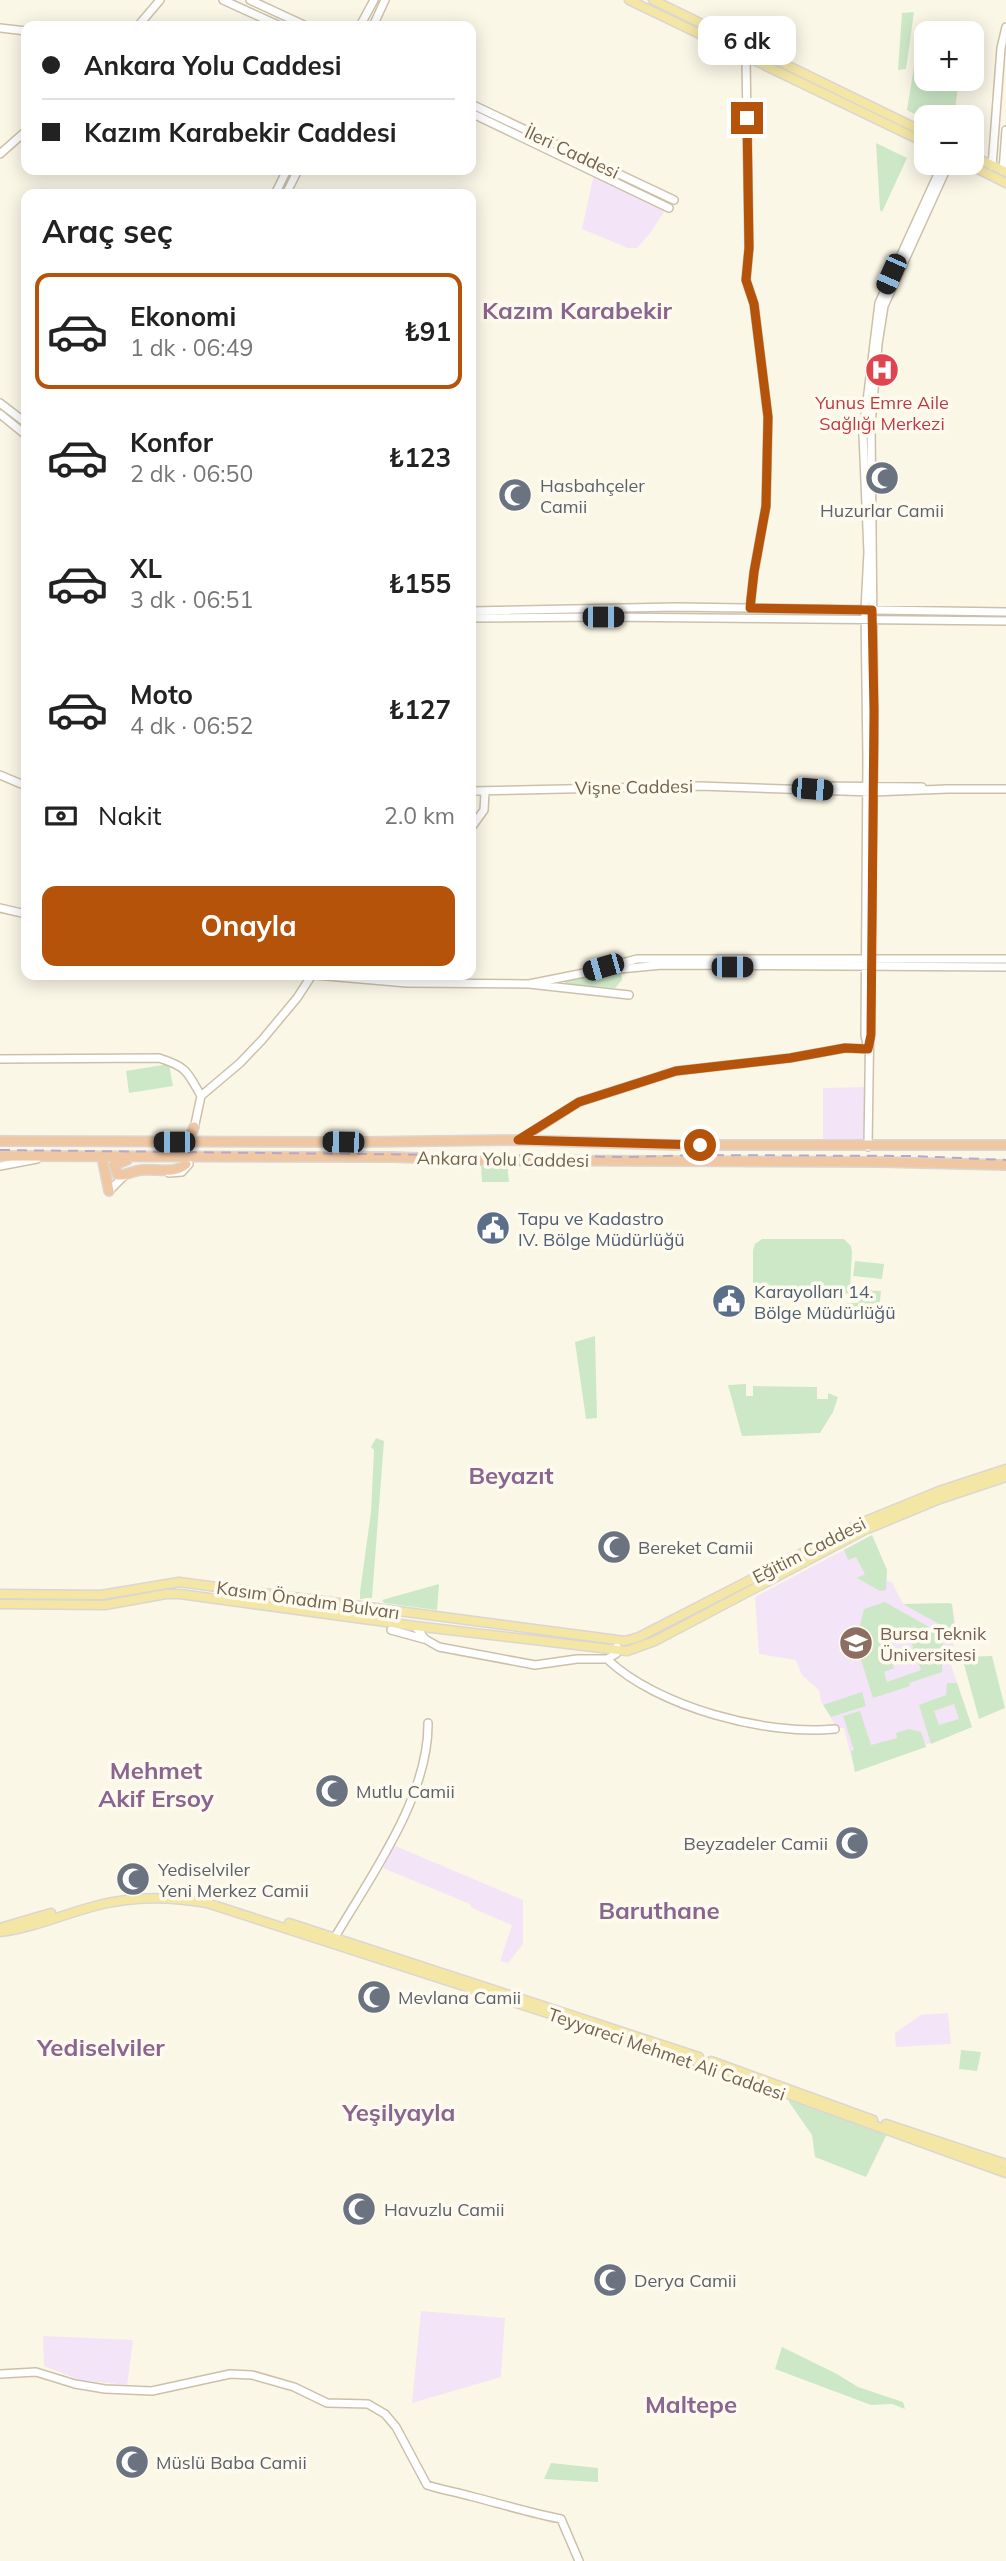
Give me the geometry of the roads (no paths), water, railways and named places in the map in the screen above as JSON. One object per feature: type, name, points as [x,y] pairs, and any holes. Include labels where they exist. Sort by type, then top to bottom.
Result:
[{"type":"highway","name":"Ankara Yolu Caddesi","points":[[0,1140],[518,1140],[868,1147],[1006,1145]]},
{"type":"highway","name":"Ankara Yolu Caddesi","points":[[0,1156],[103,1159],[392,1157],[1006,1165]]},
{"type":"highway","points":[[122,1177],[116,1173],[116,1163],[138,1158]]},
{"type":"highway","points":[[103,1159],[113,1175],[122,1177],[141,1170],[177,1170],[187,1164]]},
{"type":"highway","points":[[103,1159],[109,1191]]},
{"type":"main road","points":[[142,21],[160,0]]},
{"type":"main road","points":[[223,0],[269,21]]},
{"type":"main road","points":[[250,0],[295,21]]},
{"type":"main road","points":[[363,21],[374,0]]},
{"type":"main road","points":[[376,21],[386,0]]},
{"type":"main road","points":[[629,0],[914,137]]},
{"type":"main road","points":[[653,0],[914,127]]},
{"type":"main road","points":[[992,166],[1001,48],[1006,27]]},
{"type":"main road","points":[[0,28],[21,30]]},
{"type":"main road","points":[[747,47],[749,248],[746,280],[754,304],[768,417],[766,506],[750,608]]},
{"type":"main road","name":"İleri Caddesi","points":[[476,106],[674,200]]},
{"type":"main road","name":"İleri Caddesi","points":[[476,115],[669,208]]},
{"type":"main road","points":[[984,162],[1005,172],[1006,130]]},
{"type":"main road","points":[[0,154],[21,135]]},
{"type":"main road","points":[[984,172],[1006,183]]},
{"type":"main road","points":[[868,1147],[868,1049],[864,1035],[874,710],[869,619],[874,552],[870,436],[883,312],[944,175]]},
{"type":"main road","points":[[0,403],[21,420]]},
{"type":"main road","points":[[0,414],[21,431]]},
{"type":"main road","points":[[476,611],[750,608],[1006,612]]},
{"type":"main road","points":[[476,618],[1006,621]]},
{"type":"main road","points":[[0,775],[21,784]]},
{"type":"main road","name":"Vişne Caddesi","points":[[476,791],[661,786],[797,788],[820,784],[870,788],[1006,789]]},
{"type":"main road","points":[[476,821],[484,810],[485,791]]},
{"type":"main road","points":[[0,908],[21,913]]},
{"type":"main road","points":[[529,984],[637,959],[1006,967]]},
{"type":"main road","points":[[868,963],[1006,959]]},
{"type":"main road","points":[[193,1132],[201,1096],[262,1040],[310,980]]},
{"type":"main road","points":[[373,980],[529,984],[629,995]]},
{"type":"main road","points":[[518,1140],[579,1102],[676,1071],[790,1058],[845,1048],[868,1049]]},
{"type":"main road","points":[[0,1059],[159,1058],[187,1070],[201,1096]]},
{"type":"main road","points":[[0,1166],[48,1156]]},
{"type":"main road","points":[[109,1191],[122,1177]]},
{"type":"main road","name":"Eğitim Caddesi","points":[[614,1647],[639,1637],[863,1522],[947,1488],[1006,1469]]},
{"type":"main road","name":"Eğitim Caddesi","points":[[614,1647],[627,1651],[655,1641],[873,1526],[940,1499],[1006,1477]]},
{"type":"main road","name":"Kasım Önadım Bulvarı","points":[[0,1594],[101,1595],[179,1582],[614,1647]]},
{"type":"main road","name":"Kasım Önadım Bulvarı","points":[[0,1604],[105,1605],[180,1594],[415,1626],[614,1647]]},
{"type":"main road","points":[[415,1626],[425,1639]]},
{"type":"main road","points":[[391,1630],[425,1639],[439,1647],[536,1665],[577,1658],[607,1659],[612,1657],[614,1647]]},
{"type":"main road","points":[[607,1659],[623,1675],[696,1710],[780,1728],[807,1731],[835,1729]]},
{"type":"main road","points":[[335,1937],[378,1870],[412,1795],[428,1744],[428,1723]]},
{"type":"main road","name":"Teyyareci Mehmet Ali Caddesi","points":[[0,1930],[109,1897],[169,1894],[209,1899],[335,1937],[667,2046],[1006,2164]]},
{"type":"main road","name":"Teyyareci Mehmet Ali Caddesi","points":[[0,1930],[102,1904],[150,1899],[207,1903],[705,2064],[1006,2173]]},
{"type":"main road","points":[[0,2374],[36,2371],[75,2384],[105,2389],[152,2391],[230,2374],[252,2375],[294,2387],[327,2403],[368,2404],[385,2414],[396,2427],[427,2485],[527,2513],[561,2519],[579,2561]]},
{"type":"railway","points":[[0,1150],[630,1157],[913,1156],[1006,1160]]},
{"type":"place","name":"Yunus Emre Aile Sağlığı Merkezi","points":[[882,370]]},
{"type":"place","name":"Huzurlar Camii","points":[[882,478]]},
{"type":"place","name":"Hasbahçeler Camii","points":[[515,495]]},
{"type":"place","name":"Tapu ve Kadastro IV. Bölge Müdürlüğü","points":[[493,1228]]},
{"type":"place","name":"Karayolları 14. Bölge Müdürlüğü","points":[[729,1301]]},
{"type":"place","name":"Bereket Camii","points":[[614,1547]]},
{"type":"place","name":"Bursa Teknik Üniversitesi","points":[[856,1643]]},
{"type":"place","name":"Mutlu Camii","points":[[332,1791]]},
{"type":"place","name":"Beyzadeler Camii","points":[[852,1843]]},
{"type":"place","name":"Yediselviler Yeni Merkez Camii","points":[[133,1879]]},
{"type":"place","name":"Mevlana Camii","points":[[374,1997]]},
{"type":"place","name":"Havuzlu Camii","points":[[359,2209]]},
{"type":"place","name":"Derya Camii","points":[[610,2280]]},
{"type":"place","name":"Müslü Baba Camii","points":[[132,2462]]},
{"type":"district","name":"Kazım Karabekir","points":[[577,310]]},
{"type":"district","name":"Beyazıt","points":[[511,1475]]},
{"type":"district","name":"Mehmet Akif Ersoy","points":[[156,1784]]},
{"type":"district","name":"Baruthane","points":[[659,1910]]},
{"type":"district","name":"Yediselviler","points":[[101,2047]]},
{"type":"district","name":"Yeşilyayla","points":[[399,2112]]},
{"type":"district","name":"Maltepe","points":[[691,2404]]}]
